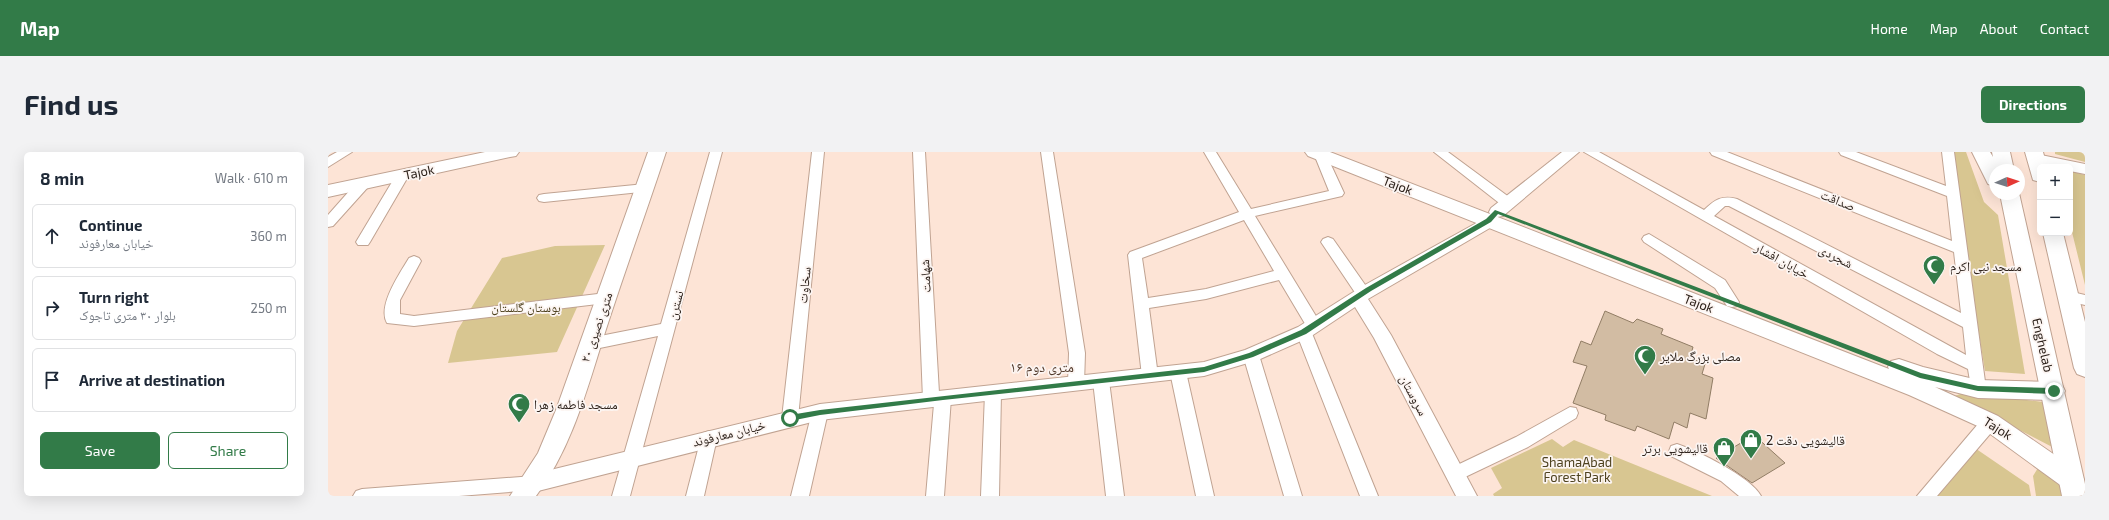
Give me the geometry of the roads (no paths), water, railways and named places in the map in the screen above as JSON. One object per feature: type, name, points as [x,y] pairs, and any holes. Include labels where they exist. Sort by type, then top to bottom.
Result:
[{"type":"main road","points":[[328,181],[467,152]]},
{"type":"main road","name":"Tajok","points":[[328,191],[510,152]]},
{"type":"main road","name":"۲۰ متری نصیری","points":[[528,489],[556,436],[646,188],[657,152]]},
{"type":"main road","points":[[1343,152],[1920,375],[1978,389],[2054,391]]},
{"type":"main road","points":[[1981,152],[1989,168]]},
{"type":"main road","points":[[2001,152],[2004,164]]},
{"type":"main road","name":"Tajok","points":[[1317,153],[1498,212],[1917,389],[1990,422],[2074,488]]},
{"type":"main road","name":"Enghelab","points":[[2005,200],[2015,219]]},
{"type":"main road","name":"Enghelab","points":[[2011,200],[2074,488]]},
{"type":"main road","points":[[2054,236],[2077,298],[2085,368]]},
{"type":"street","points":[[328,163],[346,152]]},
{"type":"street","name":"نسترن","points":[[621,496],[633,458],[716,152]]},
{"type":"street","name":"سخاوت","points":[[790,418],[818,152]]},
{"type":"street","name":"شهامت","points":[[919,152],[937,398],[935,496]]},
{"type":"street","points":[[1047,152],[1077,353],[1076,384]]},
{"type":"street","points":[[1210,152],[1283,274],[1308,329],[1370,496]]},
{"type":"street","points":[[1441,152],[1498,212]]},
{"type":"street","name":"خیابان معارفوند","points":[[528,489],[633,458],[790,418],[820,412],[937,398],[1101,382],[1204,369],[1251,355],[1308,329],[1498,212],[1571,152]]},
{"type":"street","name":"خیابان افشار","points":[[1590,152],[1942,350],[1975,366]]},
{"type":"street","name":"صداقت","points":[[1716,152],[1960,249]]},
{"type":"street","points":[[1845,152],[1953,194]]},
{"type":"street","points":[[1948,152],[1978,389]]},
{"type":"street","points":[[1150,376],[1135,255],[1247,214],[1337,193],[1317,153]]},
{"type":"street","points":[[2037,162],[2085,169]]},
{"type":"street","points":[[362,242],[403,175]]},
{"type":"street","points":[[328,223],[364,183]]},
{"type":"street","points":[[544,198],[646,188]]},
{"type":"street","name":"شجردی","points":[[1705,217],[1722,201],[1732,202],[1970,324]]},
{"type":"street","points":[[1648,239],[1720,284],[1732,302]]},
{"type":"street","points":[[1328,242],[1361,295]]},
{"type":"street","points":[[414,261],[393,300],[392,319],[414,321],[606,298]]},
{"type":"street","points":[[1141,304],[1206,294],[1283,274]]},
{"type":"street","name":"سروستان","points":[[1361,295],[1467,496]]},
{"type":"street","points":[[590,344],[668,328]]},
{"type":"street","points":[[1251,355],[1293,496]]},
{"type":"street","points":[[1178,372],[1205,496]]},
{"type":"street","points":[[1101,382],[1115,496]]},
{"type":"street","points":[[990,496],[993,393]]},
{"type":"street","points":[[800,496],[820,412]]},
{"type":"street","points":[[1456,473],[1522,442],[1570,413]]},
{"type":"street","points":[[1926,496],[1990,422]]},
{"type":"street","points":[[694,496],[709,438]]},
{"type":"street","points":[[1677,451],[1727,476],[1752,496]]},
{"type":"street","points":[[367,496],[528,489]]},
{"type":"place","name":"مسجد نبی اکرم","points":[[1934,286]]},
{"type":"place","name":"مصلی بزرگ ملایر","points":[[1645,376]]},
{"type":"place","name":"مسجد فاطمه زهرا","points":[[519,424]]},
{"type":"place","name":"قالیشویی دقت 2","points":[[1751,460]]},
{"type":"place","name":"قالیشویی برتر","points":[[1724,468]]},
{"type":"district","name":"۱۶ متری دوم","points":[[1042,367]]},
{"type":"park label","name":"بوستان گلستان","points":[[526,307]]},
{"type":"park label","name":"ShamaAbad Forest Park","points":[[1577,470]]}]
